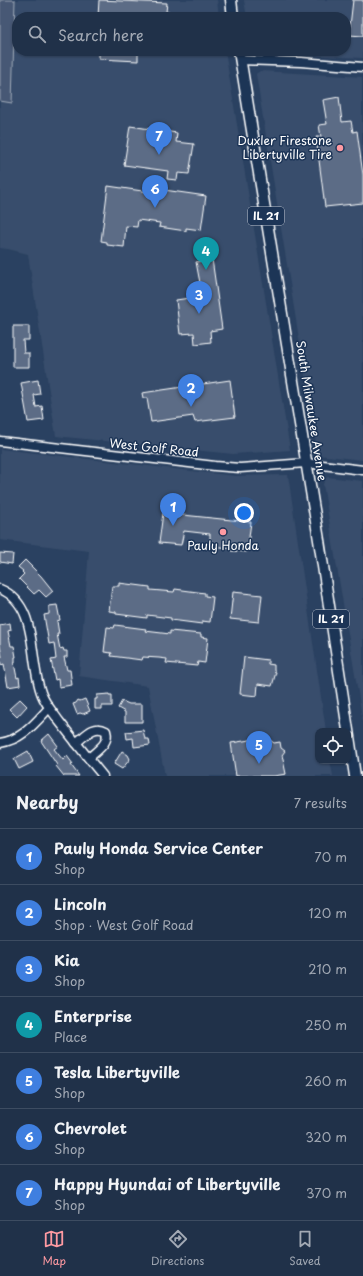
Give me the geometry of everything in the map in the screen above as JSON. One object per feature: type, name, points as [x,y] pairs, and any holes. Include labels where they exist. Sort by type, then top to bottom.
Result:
[{"type":"main road","points":[[231,0],[232,12]]},
{"type":"main road","name":"South Milwaukee Avenue","points":[[240,56],[355,776]]},
{"type":"street","points":[[240,56],[363,68]]},
{"type":"street","name":"West Golf Road","points":[[0,441],[240,468],[306,463],[363,470]]},
{"type":"street","points":[[0,589],[17,600],[23,609],[27,620],[38,685],[42,696],[49,708],[103,776]]},
{"type":"street","points":[[0,743],[13,740],[23,735],[49,708]]},
{"type":"street","points":[[76,743],[95,728],[106,730],[108,736],[106,742],[89,758]]},
{"type":"shaded area","points":[[0,0],[217,0],[218,12],[12,12],[12,56],[226,56],[290,450],[233,454],[56,436],[28,254],[0,248]]},
{"type":"shaded area","points":[[0,0],[15,0],[15,12],[12,12],[12,56],[13,56],[12,103],[0,101]]},
{"type":"shaded area","points":[[244,0],[363,0],[363,58],[326,56],[351,56],[351,12],[246,12]]},
{"type":"shaded area","points":[[260,71],[362,77],[363,460],[318,455],[256,74]]},
{"type":"shaded area","points":[[0,449],[235,476],[288,475],[326,728],[315,728],[315,764],[331,764],[333,776],[165,776],[148,686],[79,676],[89,551],[0,540]]},
{"type":"shaded area","points":[[327,477],[363,481],[363,722],[323,484]]},
{"type":"building","points":[[99,0],[167,3],[166,12],[98,12]]},
{"type":"building","points":[[353,0],[363,0],[363,36],[351,35]]},
{"type":"building","points":[[99,56],[138,56],[138,61],[99,59]]},
{"type":"building","points":[[339,97],[342,122],[351,121],[353,132],[357,131],[363,175],[363,203],[325,207],[316,137],[321,137],[319,125],[327,124],[323,100]]},
{"type":"building","points":[[130,126],[177,133],[176,142],[194,144],[189,174],[178,173],[177,180],[167,179],[168,171],[124,165]]},
{"type":"building","points":[[108,186],[163,194],[164,190],[206,196],[201,230],[186,228],[186,231],[159,227],[160,223],[138,220],[137,227],[126,226],[124,247],[107,245],[107,242],[101,241]]},
{"type":"building","points":[[212,259],[222,329],[210,331],[211,342],[195,344],[194,333],[180,334],[176,300],[197,297],[196,289],[201,288],[196,262]]},
{"type":"building","points":[[13,326],[29,326],[29,340],[23,340],[24,353],[29,353],[29,367],[13,367]]},
{"type":"building","points":[[38,380],[40,394],[34,395],[36,407],[42,406],[44,420],[28,422],[21,383]]},
{"type":"building","points":[[230,380],[235,417],[195,422],[193,416],[151,422],[147,398],[143,398],[142,393]]},
{"type":"building","name":"Pauly Honda","points":[[163,513],[251,522],[247,552],[231,551],[231,548],[210,546],[210,534],[184,531],[181,545],[159,543]]},
{"type":"building","points":[[0,553],[13,554],[12,564],[0,562]]},
{"type":"building","points":[[25,560],[53,591],[46,597],[39,590],[34,594],[19,579],[24,574],[18,567]]},
{"type":"building","points":[[119,583],[150,587],[150,590],[174,592],[175,589],[205,593],[205,596],[213,597],[210,622],[202,621],[202,624],[147,615],[147,618],[116,614],[116,612],[109,611],[112,586],[119,586]]},
{"type":"building","points":[[233,592],[262,595],[259,622],[230,619]]},
{"type":"building","points":[[57,605],[60,620],[57,621],[59,634],[57,634],[60,649],[63,648],[64,651],[67,651],[67,657],[64,657],[67,670],[70,670],[72,685],[59,687],[58,679],[55,680],[51,660],[56,659],[54,643],[49,644],[44,615],[49,614],[49,606]]},
{"type":"building","points":[[10,623],[11,630],[8,631],[11,646],[14,646],[16,657],[14,663],[20,685],[8,687],[4,664],[1,665],[0,625]]},
{"type":"building","points":[[115,625],[170,634],[170,631],[201,634],[201,637],[208,638],[205,663],[198,662],[197,666],[166,663],[167,659],[159,658],[143,657],[142,660],[111,656],[112,653],[104,652],[107,627],[114,628]]},
{"type":"building","points":[[244,657],[268,660],[268,664],[274,665],[274,671],[276,672],[272,686],[258,684],[257,696],[240,694]]},
{"type":"building","points":[[97,695],[112,695],[112,706],[102,706],[102,709],[95,709],[95,699],[97,699]]},
{"type":"building","points":[[20,699],[27,706],[17,717],[9,709]]},
{"type":"building","points":[[85,699],[90,711],[83,714],[77,714],[73,704],[78,700],[80,701]]},
{"type":"building","points":[[122,701],[129,704],[142,704],[142,722],[125,722],[125,712],[118,708]]},
{"type":"building","points":[[143,730],[145,739],[149,739],[150,745],[134,747],[133,738],[127,739],[126,732]]},
{"type":"building","points":[[49,734],[58,746],[54,749],[63,760],[67,756],[73,764],[71,765],[79,776],[64,776],[56,766],[57,765],[41,741]]},
{"type":"building","points":[[256,739],[266,746],[270,740],[274,743],[280,742],[281,748],[285,751],[282,755],[286,774],[274,776],[236,776],[231,743]]},
{"type":"building","points":[[28,751],[33,762],[19,769],[14,759]]},
{"type":"building","points":[[122,751],[128,755],[130,759],[122,769],[114,764]]},
{"type":"place","name":"Duxler Firestone Libertyville Tire","points":[[340,148]]},
{"type":"place","name":"Happy Hyundai of Libertyville","points":[[159,155]]},
{"type":"place","name":"Chevrolet","points":[[155,208]]},
{"type":"place","name":"Enterprise","points":[[206,270]]},
{"type":"place","name":"Kia","points":[[199,314]]},
{"type":"place","name":"Lincoln","points":[[191,407]]},
{"type":"place","name":"Pauly Honda Service Center","points":[[173,526]]},
{"type":"place","name":"Pauly Honda","points":[[223,532]]},
{"type":"place","name":"Tesla Libertyville","points":[[259,764]]}]
